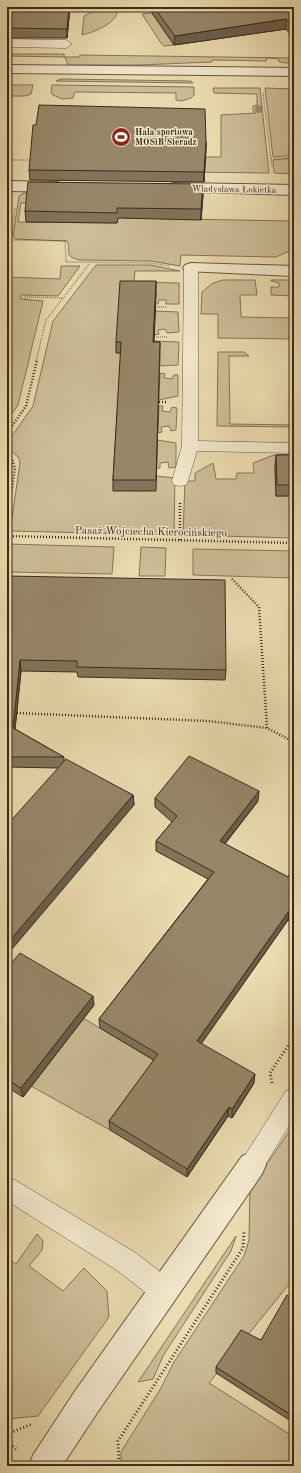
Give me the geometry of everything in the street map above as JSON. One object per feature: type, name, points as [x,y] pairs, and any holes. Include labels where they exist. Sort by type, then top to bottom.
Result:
[{"type":"street","points":[[7,69],[294,72]]},
{"type":"street","points":[[7,186],[70,187]]},
{"type":"street","name":"Władysława Łokietka","points":[[159,188],[294,190]]},
{"type":"street","points":[[191,268],[294,271]]},
{"type":"street","points":[[44,1466],[86,1402],[252,1165]]},
{"type":"lane","points":[[7,43],[66,44]]},
{"type":"lane","points":[[180,481],[190,446],[191,268]]},
{"type":"lane","points":[[190,446],[294,448]]},
{"type":"lane","points":[[252,1165],[294,1098]]},
{"type":"lane","points":[[7,1188],[127,1262],[164,1291]]},
{"type":"path","points":[[262,86],[274,190]]},
{"type":"path","points":[[271,159],[294,157]]},
{"type":"path","points":[[7,160],[38,161]]},
{"type":"path","points":[[16,203],[11,240],[65,241],[66,262],[150,263],[180,268],[191,268]]},
{"type":"path","points":[[7,433],[26,406],[46,320],[90,262]]},
{"type":"path","points":[[25,299],[25,297],[63,298]]},
{"type":"path","points":[[7,453],[12,459],[15,468],[7,524]]},
{"type":"path","points":[[180,481],[180,540]]},
{"type":"path","name":"Pasaż Wojciecha Kierocińskiego","points":[[7,536],[294,543]]},
{"type":"path","points":[[232,579],[259,607],[267,728]]},
{"type":"path","points":[[17,713],[208,721],[267,728],[294,742]]},
{"type":"path","points":[[119,1466],[118,1442],[243,1248],[244,1227]]},
{"type":"shaded area","points":[[101,7],[115,7],[118,10],[113,19],[104,27],[82,35],[84,16]]},
{"type":"shaded area","points":[[152,13],[174,45],[164,46],[142,14]]},
{"type":"shaded area","points":[[7,54],[64,54],[64,57],[7,56]]},
{"type":"shaded area","points":[[80,55],[294,58],[294,64],[279,62],[279,59],[267,58],[266,61],[212,60],[212,62],[139,65],[68,65],[65,57],[79,57]]},
{"type":"shaded area","points":[[61,79],[191,81],[193,83],[56,81]]},
{"type":"shaded area","points":[[7,85],[33,85],[31,94],[25,96],[7,96]]},
{"type":"shaded area","points":[[52,85],[194,87],[194,95],[191,98],[182,101],[176,100],[176,93],[75,92],[73,98],[62,99],[51,93]]},
{"type":"shaded area","points":[[213,88],[260,88],[269,173],[90,171],[204,157],[221,157],[221,115],[256,113],[253,111],[253,106],[257,105],[257,94],[214,93]]},
{"type":"shaded area","points":[[265,88],[294,89],[294,155],[273,157]]},
{"type":"shaded area","points":[[294,158],[294,174],[274,173],[273,160]]},
{"type":"shaded area","points":[[24,193],[42,193],[41,203],[21,203],[18,222],[117,223],[118,214],[123,218],[292,221],[291,212],[294,212],[294,249],[276,257],[181,255],[180,266],[151,261],[79,260],[69,255],[67,241],[16,239],[13,237],[19,196]]},
{"type":"shaded area","points":[[96,265],[150,265],[180,271],[135,271],[134,282],[179,283],[179,304],[166,304],[166,300],[159,300],[158,304],[155,304],[117,353],[122,353],[155,491],[156,476],[175,478],[174,535],[10,531],[20,463],[19,458],[7,447],[7,443],[33,406],[53,321]]},
{"type":"shaded area","points":[[61,266],[80,266],[58,296],[21,295],[21,299],[43,301],[18,405],[7,421],[7,277],[60,279]]},
{"type":"shaded area","points":[[223,280],[255,280],[257,295],[240,295],[241,317],[294,318],[294,339],[218,338],[218,314],[201,314],[202,292],[213,283]]},
{"type":"shaded area","points":[[271,280],[294,280],[294,296],[271,295],[271,287],[279,287],[279,283]]},
{"type":"shaded area","points":[[155,311],[178,312],[179,332],[167,333],[165,329],[158,330],[159,334],[154,335]]},
{"type":"shaded area","points":[[154,341],[179,342],[178,365],[160,366],[160,353],[153,353]]},
{"type":"shaded area","points":[[218,352],[244,352],[249,356],[229,356],[230,424],[294,425],[294,427],[217,426]]},
{"type":"shaded area","points":[[160,373],[165,374],[164,378],[172,379],[174,375],[178,375],[178,396],[159,400]]},
{"type":"shaded area","points":[[159,406],[163,406],[162,411],[170,412],[172,407],[177,408],[176,430],[171,431],[169,426],[161,427],[162,432],[158,433]]},
{"type":"shaded area","points":[[157,440],[176,443],[176,467],[169,468],[168,462],[160,463],[160,468],[156,468]]},
{"type":"shaded area","points":[[274,455],[294,455],[294,466],[275,466],[276,496],[294,496],[294,538],[183,535],[185,481],[195,481],[195,473],[213,463],[216,479],[236,479],[237,473],[254,473],[253,463]]},
{"type":"shaded area","points":[[7,544],[114,547],[112,574],[7,572]]},
{"type":"shaded area","points":[[141,547],[166,548],[165,576],[139,576]]},
{"type":"shaded area","points":[[193,549],[294,551],[294,578],[193,575]]},
{"type":"shaded area","points":[[83,1018],[158,1063],[110,1130],[31,1086]]},
{"type":"shaded area","points":[[294,1124],[294,1278],[209,1383],[294,1437],[294,1466],[121,1466],[121,1452],[161,1388],[174,1362],[244,1256],[249,1240],[250,1189]]},
{"type":"shaded area","points":[[37,1234],[43,1241],[42,1250],[29,1266],[63,1291],[84,1268],[107,1291],[109,1317],[38,1416],[7,1419],[7,1258],[16,1264]]},
{"type":"shaded area","points":[[236,1236],[231,1251],[163,1356],[153,1379],[138,1382]]},
{"type":"building","points":[[7,7],[69,7],[67,29],[7,28]]},
{"type":"building","points":[[154,7],[294,7],[294,29],[286,19],[175,36]]},
{"type":"building","name":"Hala sportowa MOSiR Sieradz","points":[[39,105],[205,109],[206,142],[204,172],[29,170],[33,125],[36,125]]},
{"type":"building","points":[[28,182],[203,184],[201,209],[117,208],[117,213],[25,211]]},
{"type":"building","points":[[120,281],[156,281],[153,342],[160,342],[156,480],[113,480],[121,342],[116,342]]},
{"type":"building","points":[[276,455],[294,455],[294,485],[277,485]]},
{"type":"building","points":[[7,576],[225,580],[226,670],[77,667],[77,661],[20,660],[13,728],[64,757],[7,757]]},
{"type":"building","points":[[189,756],[259,791],[220,841],[288,877],[294,869],[294,914],[289,911],[197,1041],[255,1074],[232,1109],[229,1107],[187,1169],[109,1121],[158,1054],[99,1019],[214,872],[156,841],[177,816],[155,798]]},
{"type":"building","points":[[66,759],[133,795],[7,944],[7,825]]},
{"type":"building","points":[[20,953],[93,996],[21,1088],[8,1080],[7,1082],[7,968]]},
{"type":"building","points":[[287,1295],[294,1299],[294,1417],[216,1367],[241,1330],[261,1340]]},
{"type":"place","name":"Hala sportowa MOSiR Sieradz","points":[[121,137]]}]
